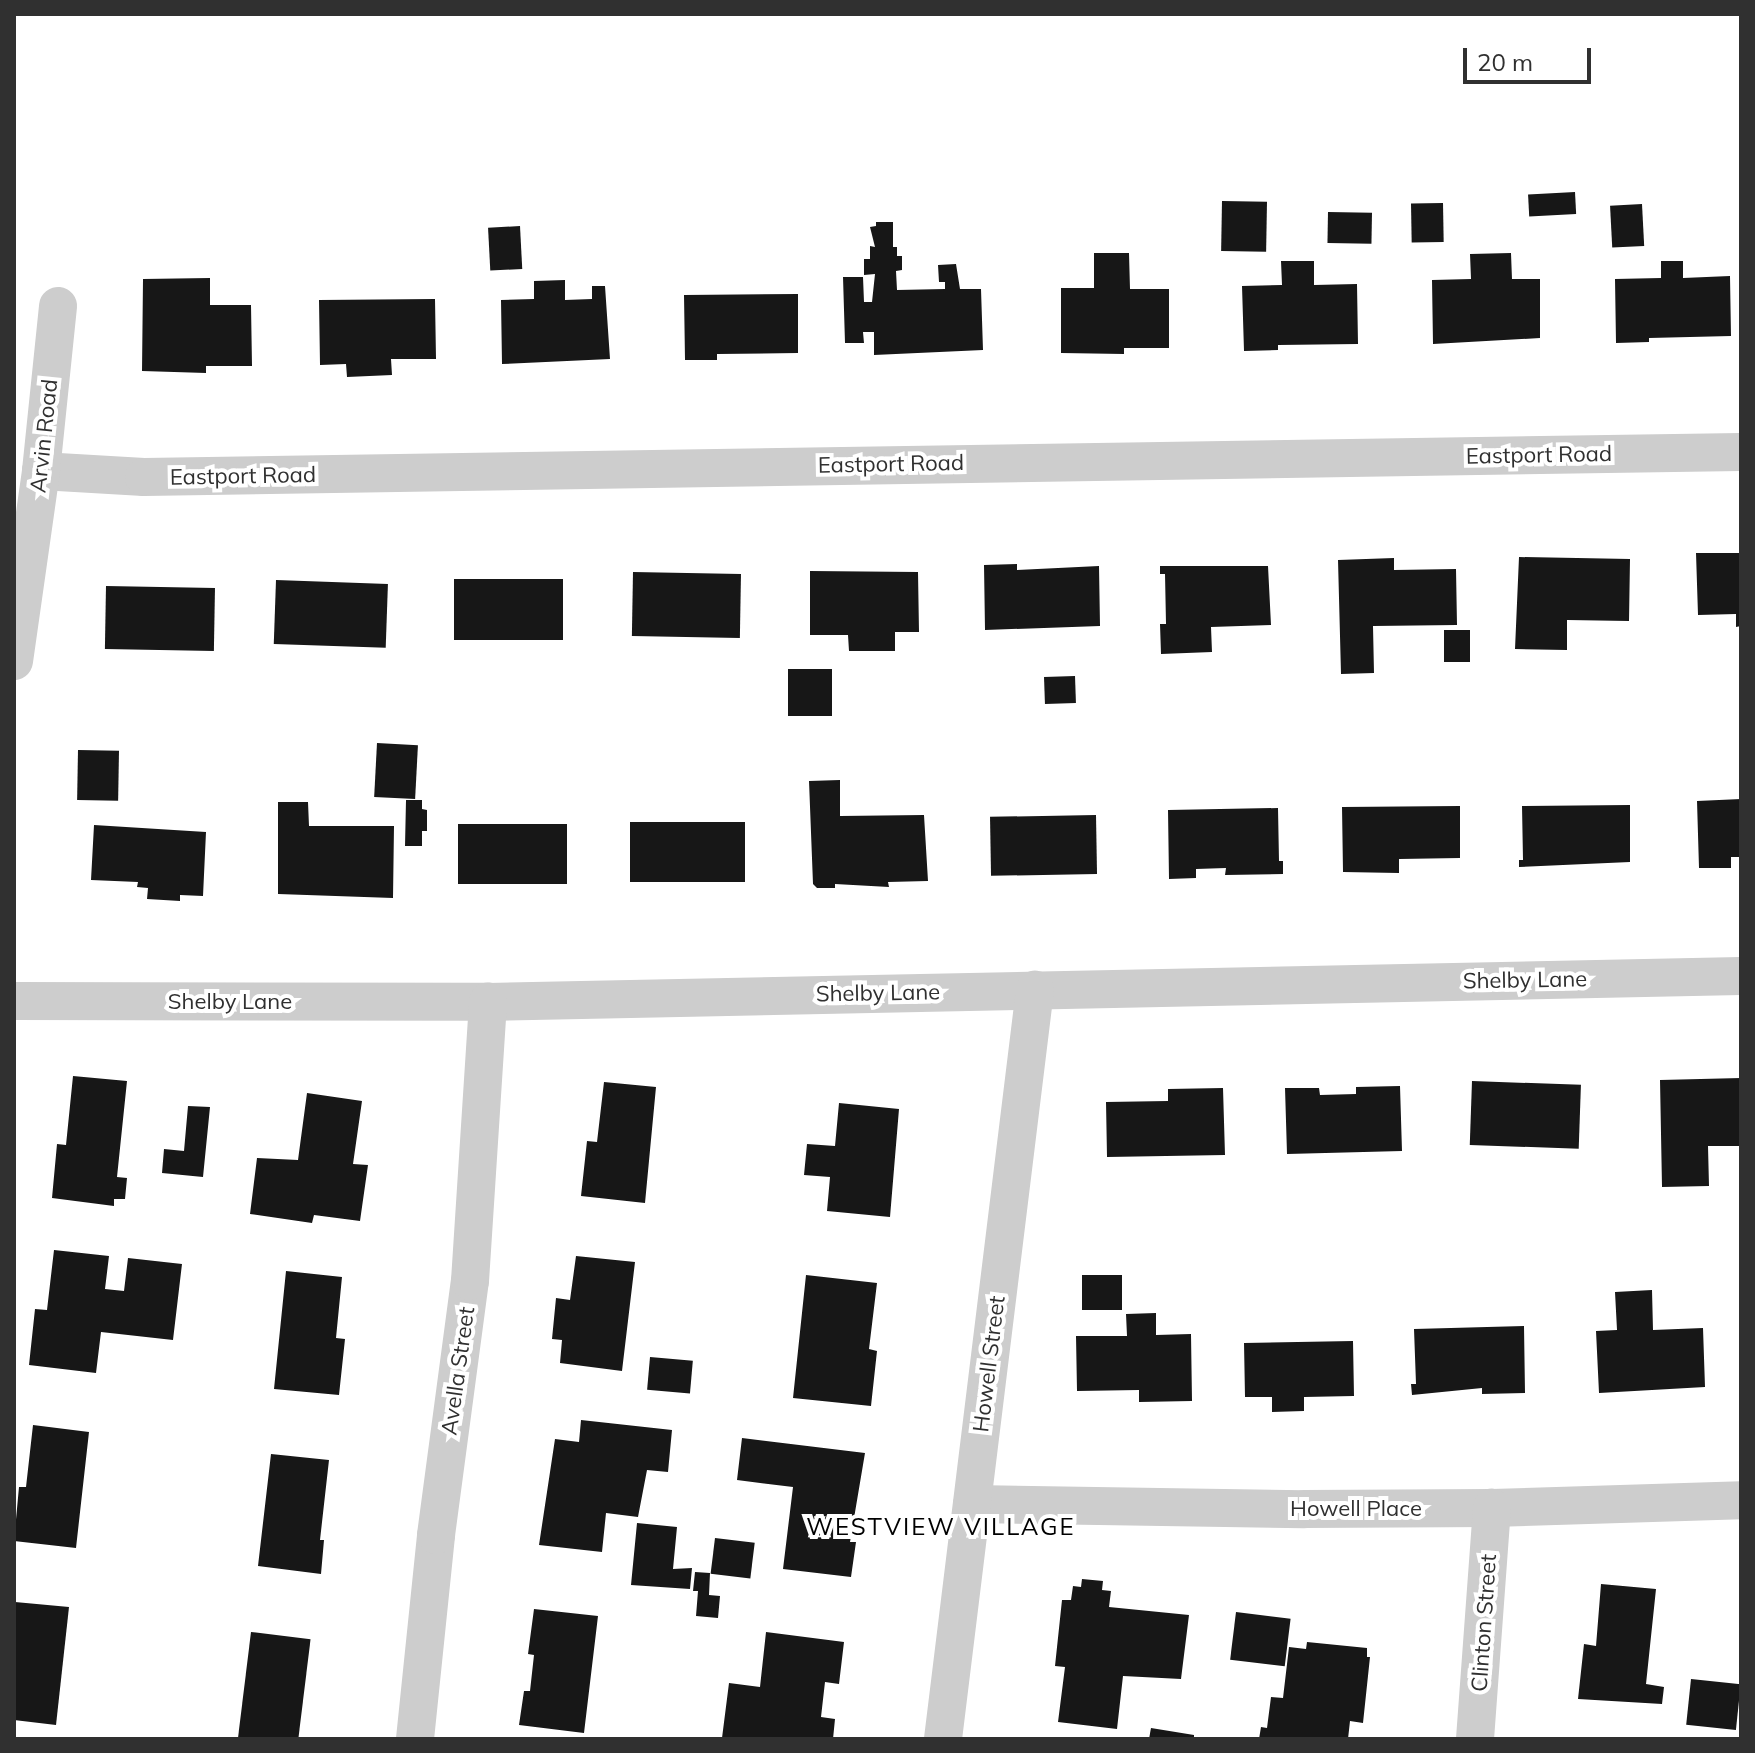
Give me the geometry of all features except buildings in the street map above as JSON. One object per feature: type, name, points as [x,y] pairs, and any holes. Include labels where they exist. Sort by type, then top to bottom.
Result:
[{"type":"street","name":"Arvin Road","points":[[14,661],[41,471],[58,306]]},
{"type":"street","name":"Eastport Road","points":[[41,471],[144,477],[1741,452]]},
{"type":"street","name":"Shelby Lane","points":[[14,1001],[488,1002],[1741,976]]},
{"type":"street","name":"Howell Street","points":[[943,1739],[1035,990]]},
{"type":"street","name":"Avella Street","points":[[415,1739],[436,1535],[470,1281],[488,1002]]},
{"type":"street","name":"Howell Place","points":[[972,1504],[1492,1508],[1741,1500]]},
{"type":"street","name":"Clinton Street","points":[[1475,1739],[1492,1508]]},
{"type":"district","name":"WESTVIEW VILLAGE","points":[[941,1527]]}]
